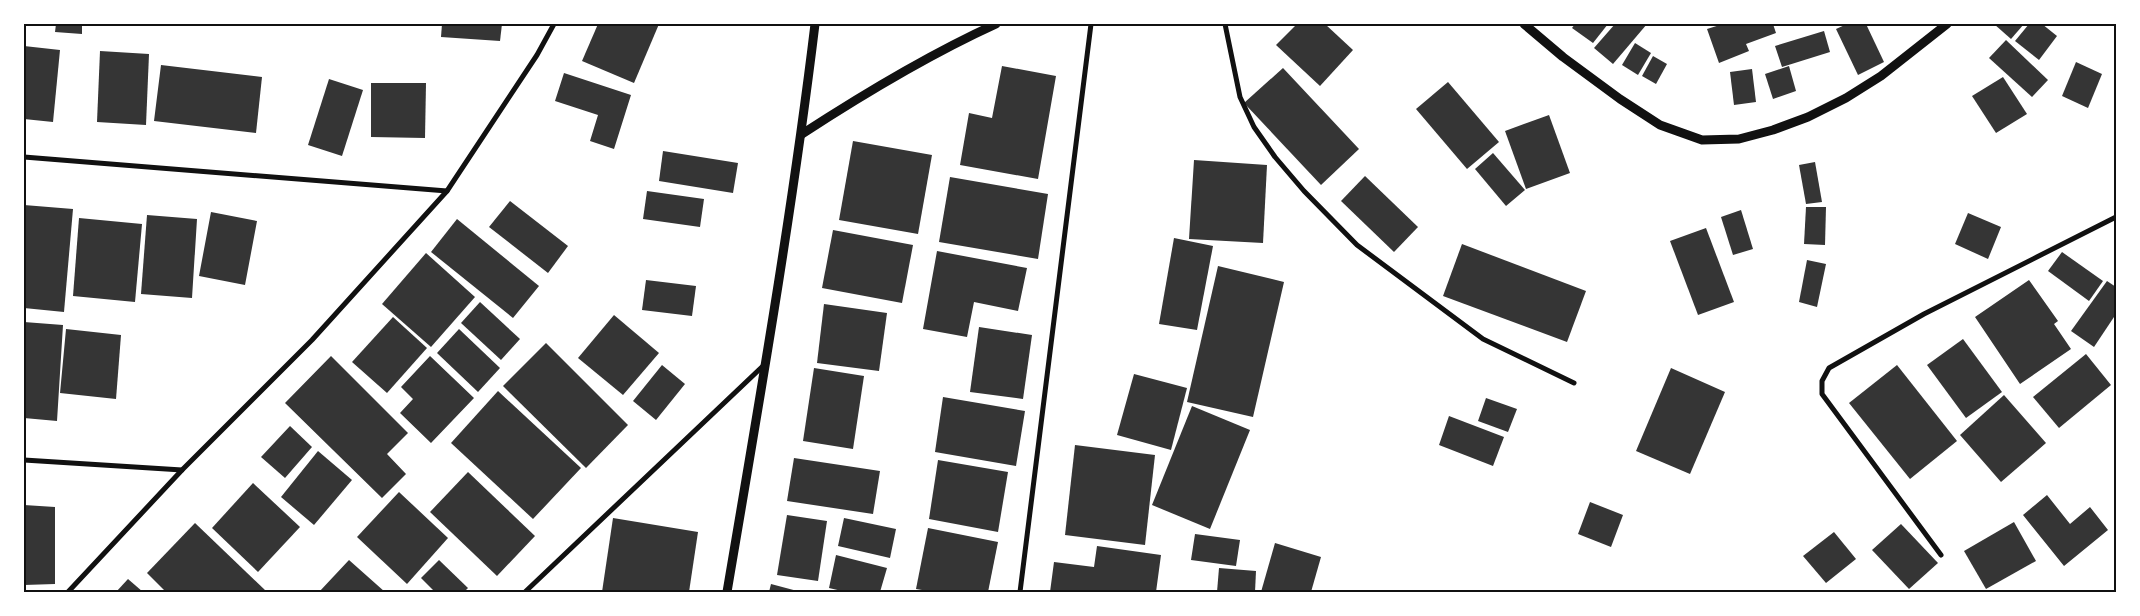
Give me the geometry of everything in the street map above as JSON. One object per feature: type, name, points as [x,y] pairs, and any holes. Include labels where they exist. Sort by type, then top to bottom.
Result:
[{"type":"street","points":[[68,592],[182,470],[312,340],[447,191],[537,55],[554,24]]},
{"type":"street","points":[[727,592],[802,134],[815,24]]},
{"type":"street","points":[[802,134],[888,79],[948,45],[996,24]]},
{"type":"street","points":[[1020,592],[1091,24]]},
{"type":"street","points":[[1225,24],[1240,97],[1254,127],[1275,157],[1311,198],[1357,245],[1483,339],[1574,384]]},
{"type":"street","points":[[1524,24],[1563,57],[1660,125],[1702,140],[1739,139],[1773,130],[1808,117],[1846,98],[1881,76],[1947,24]]},
{"type":"street","points":[[24,157],[447,191]]},
{"type":"street","points":[[1941,555],[1822,394],[1822,381],[1829,368],[1924,314],[2116,217]]},
{"type":"street","points":[[525,592],[766,363]]},
{"type":"street","points":[[24,460],[182,470]]},
{"type":"building","points":[[56,24],[82,24],[82,34],[55,32]]},
{"type":"building","points":[[442,24],[502,24],[500,41],[441,37]]},
{"type":"building","points":[[598,24],[659,24],[634,83],[582,61]]},
{"type":"building","points":[[1297,24],[1325,24],[1353,50],[1320,86],[1276,45]]},
{"type":"building","points":[[1575,24],[1608,24],[1593,43],[1572,28]]},
{"type":"building","points":[[1615,24],[1647,24],[1613,64],[1594,48]]},
{"type":"building","points":[[1723,24],[1773,24],[1776,33],[1746,44],[1749,51],[1719,63],[1707,29]]},
{"type":"building","points":[[1847,24],[1866,24],[1884,62],[1858,75],[1836,29]]},
{"type":"building","points":[[1994,24],[2024,24],[2011,39]]},
{"type":"building","points":[[2029,24],[2042,24],[2057,36],[2039,60],[2015,41]]},
{"type":"building","points":[[1824,31],[1830,52],[1782,67],[1775,46]]},
{"type":"building","points":[[2006,40],[2048,80],[2032,97],[1989,58]]},
{"type":"building","points":[[1635,43],[1651,53],[1638,75],[1622,65]]},
{"type":"building","points":[[24,46],[60,50],[53,122],[24,119]]},
{"type":"building","points":[[100,51],[149,54],[146,125],[97,122]]},
{"type":"building","points":[[1653,56],[1667,64],[1656,84],[1642,76]]},
{"type":"building","points":[[2076,62],[2102,74],[2088,108],[2062,96]]},
{"type":"building","points":[[161,65],[262,77],[256,133],[154,121]]},
{"type":"building","points":[[1002,66],[1056,76],[1038,179],[960,165],[969,113],[992,118]]},
{"type":"building","points":[[1789,66],[1796,91],[1773,99],[1765,74]]},
{"type":"building","points":[[1283,68],[1359,149],[1321,185],[1244,103]]},
{"type":"building","points":[[1752,69],[1756,102],[1734,105],[1730,72]]},
{"type":"building","points":[[564,73],[631,95],[614,149],[590,141],[598,115],[555,101]]},
{"type":"building","points":[[2003,77],[2027,114],[1996,133],[1972,96]]},
{"type":"building","points":[[329,79],[363,90],[342,156],[308,145]]},
{"type":"building","points":[[1448,82],[1499,142],[1467,169],[1416,109]]},
{"type":"building","points":[[371,83],[426,83],[425,138],[371,137]]},
{"type":"building","points":[[1549,115],[1570,173],[1526,189],[1505,131]]},
{"type":"building","points":[[853,141],[932,155],[918,234],[839,220]]},
{"type":"building","points":[[663,151],[738,163],[733,193],[659,181]]},
{"type":"building","points":[[1493,153],[1525,190],[1506,206],[1475,169]]},
{"type":"building","points":[[1194,160],[1267,165],[1263,243],[1189,239]]},
{"type":"building","points":[[1815,162],[1822,202],[1806,204],[1799,165]]},
{"type":"building","points":[[1365,176],[1418,227],[1394,252],[1341,201]]},
{"type":"building","points":[[950,177],[1048,194],[1038,259],[939,242]]},
{"type":"building","points":[[647,191],[704,199],[700,227],[643,219]]},
{"type":"building","points":[[510,201],[568,246],[548,273],[489,227]]},
{"type":"building","points":[[24,205],[73,209],[64,312],[24,308]]},
{"type":"building","points":[[1806,207],[1826,207],[1825,245],[1804,244]]},
{"type":"building","points":[[1741,210],[1753,249],[1733,255],[1721,217]]},
{"type":"building","points":[[211,212],[257,221],[245,285],[199,276]]},
{"type":"building","points":[[1968,213],[2001,227],[1988,259],[1955,244]]},
{"type":"building","points":[[147,215],[197,219],[192,298],[141,294]]},
{"type":"building","points":[[79,218],[142,224],[135,302],[73,296]]},
{"type":"building","points":[[457,219],[539,286],[513,318],[431,252]]},
{"type":"building","points":[[1706,228],[1734,302],[1698,315],[1670,241]]},
{"type":"building","points":[[833,230],[913,245],[902,303],[822,288]]},
{"type":"building","points":[[1174,238],[1213,246],[1197,330],[1159,324]]},
{"type":"building","points":[[1462,244],[1586,291],[1567,342],[1443,296]]},
{"type":"building","points":[[937,251],[1027,268],[1018,311],[974,302],[967,337],[923,329]]},
{"type":"building","points":[[2062,252],[2103,281],[2089,301],[2048,271]]},
{"type":"building","points":[[426,253],[475,297],[431,347],[382,304]]},
{"type":"building","points":[[1807,260],[1826,264],[1817,307],[1799,302]]},
{"type":"building","points":[[1218,266],[1284,282],[1253,417],[1187,402]]},
{"type":"building","points":[[646,280],[696,286],[692,316],[642,310]]},
{"type":"building","points":[[2029,280],[2058,321],[2054,324],[2071,349],[2020,384],[1975,317]]},
{"type":"building","points":[[2107,281],[2116,287],[2116,314],[2094,347],[2071,331]]},
{"type":"building","points":[[480,302],[520,339],[501,360],[461,323]]},
{"type":"building","points":[[824,304],[887,313],[879,371],[817,363]]},
{"type":"building","points":[[614,315],[659,353],[623,395],[578,358]]},
{"type":"building","points":[[393,317],[427,348],[387,393],[352,362]]},
{"type":"building","points":[[24,322],[63,325],[57,421],[24,418]]},
{"type":"building","points":[[979,327],[1032,335],[1023,399],[970,392]]},
{"type":"building","points":[[66,329],[121,335],[116,399],[60,393]]},
{"type":"building","points":[[459,329],[500,368],[478,392],[437,353]]},
{"type":"building","points":[[1963,339],[2002,392],[1966,418],[1927,365]]},
{"type":"building","points":[[546,343],[628,425],[586,468],[503,386]]},
{"type":"building","points":[[2086,354],[2111,385],[2059,428],[2033,397]]},
{"type":"building","points":[[331,356],[408,433],[387,454],[406,474],[382,498],[285,403]]},
{"type":"building","points":[[430,356],[474,398],[431,443],[400,413],[413,399],[401,387]]},
{"type":"building","points":[[662,365],[685,384],[656,420],[633,401]]},
{"type":"building","points":[[1897,365],[1957,441],[1910,479],[1849,403]]},
{"type":"building","points":[[814,368],[864,376],[853,449],[803,441]]},
{"type":"building","points":[[1671,368],[1725,392],[1690,474],[1636,451]]},
{"type":"building","points":[[1134,374],[1187,388],[1171,450],[1117,435]]},
{"type":"building","points":[[498,391],[581,468],[533,519],[451,443]]},
{"type":"building","points":[[2004,395],[2046,443],[2001,482],[1960,435]]},
{"type":"building","points":[[943,397],[1025,411],[1016,466],[935,452]]},
{"type":"building","points":[[1486,398],[1517,409],[1508,432],[1478,421]]},
{"type":"building","points":[[1192,406],[1250,430],[1210,529],[1152,505]]},
{"type":"building","points":[[1449,416],[1504,437],[1493,466],[1439,445]]},
{"type":"building","points":[[290,426],[312,447],[285,478],[261,457]]},
{"type":"building","points":[[1075,445],[1155,455],[1145,545],[1065,535]]},
{"type":"building","points":[[318,451],[352,480],[314,525],[281,497]]},
{"type":"building","points":[[794,458],[880,471],[873,514],[787,501]]},
{"type":"building","points":[[938,460],[1008,472],[998,532],[929,519]]},
{"type":"building","points":[[468,472],[535,536],[497,576],[430,512]]},
{"type":"building","points":[[253,483],[300,527],[258,572],[212,528]]},
{"type":"building","points":[[399,492],[448,538],[407,584],[357,537]]},
{"type":"building","points":[[2047,495],[2070,524],[2090,507],[2108,530],[2064,566],[2023,515]]},
{"type":"building","points":[[1590,502],[1623,515],[1611,547],[1578,534]]},
{"type":"building","points":[[24,505],[55,507],[55,584],[24,585]]},
{"type":"building","points":[[787,515],[827,521],[818,581],[777,575]]},
{"type":"building","points":[[613,518],[698,532],[689,592],[602,592]]},
{"type":"building","points":[[844,518],[896,529],[890,558],[838,546]]},
{"type":"building","points":[[2014,522],[2036,561],[1986,589],[1964,551]]},
{"type":"building","points":[[195,523],[266,591],[166,592],[147,573]]},
{"type":"building","points":[[1901,524],[1938,563],[1909,589],[1872,550]]},
{"type":"building","points":[[928,528],[998,542],[988,592],[934,592],[916,589]]},
{"type":"building","points":[[1834,532],[1856,559],[1826,583],[1803,556]]},
{"type":"building","points":[[1195,534],[1240,540],[1236,566],[1191,560]]},
{"type":"building","points":[[1275,543],[1321,557],[1311,592],[1261,592]]},
{"type":"building","points":[[1097,546],[1161,555],[1156,592],[1050,592],[1054,562],[1094,567]]},
{"type":"building","points":[[836,555],[887,568],[880,592],[846,592],[829,588]]},
{"type":"building","points":[[349,560],[385,592],[319,592]]},
{"type":"building","points":[[439,560],[468,588],[464,592],[435,592],[421,578]]},
{"type":"building","points":[[1219,568],[1256,571],[1255,592],[1217,592]]},
{"type":"building","points":[[128,579],[143,592],[116,592]]},
{"type":"building","points":[[771,584],[801,592],[769,592]]}]
